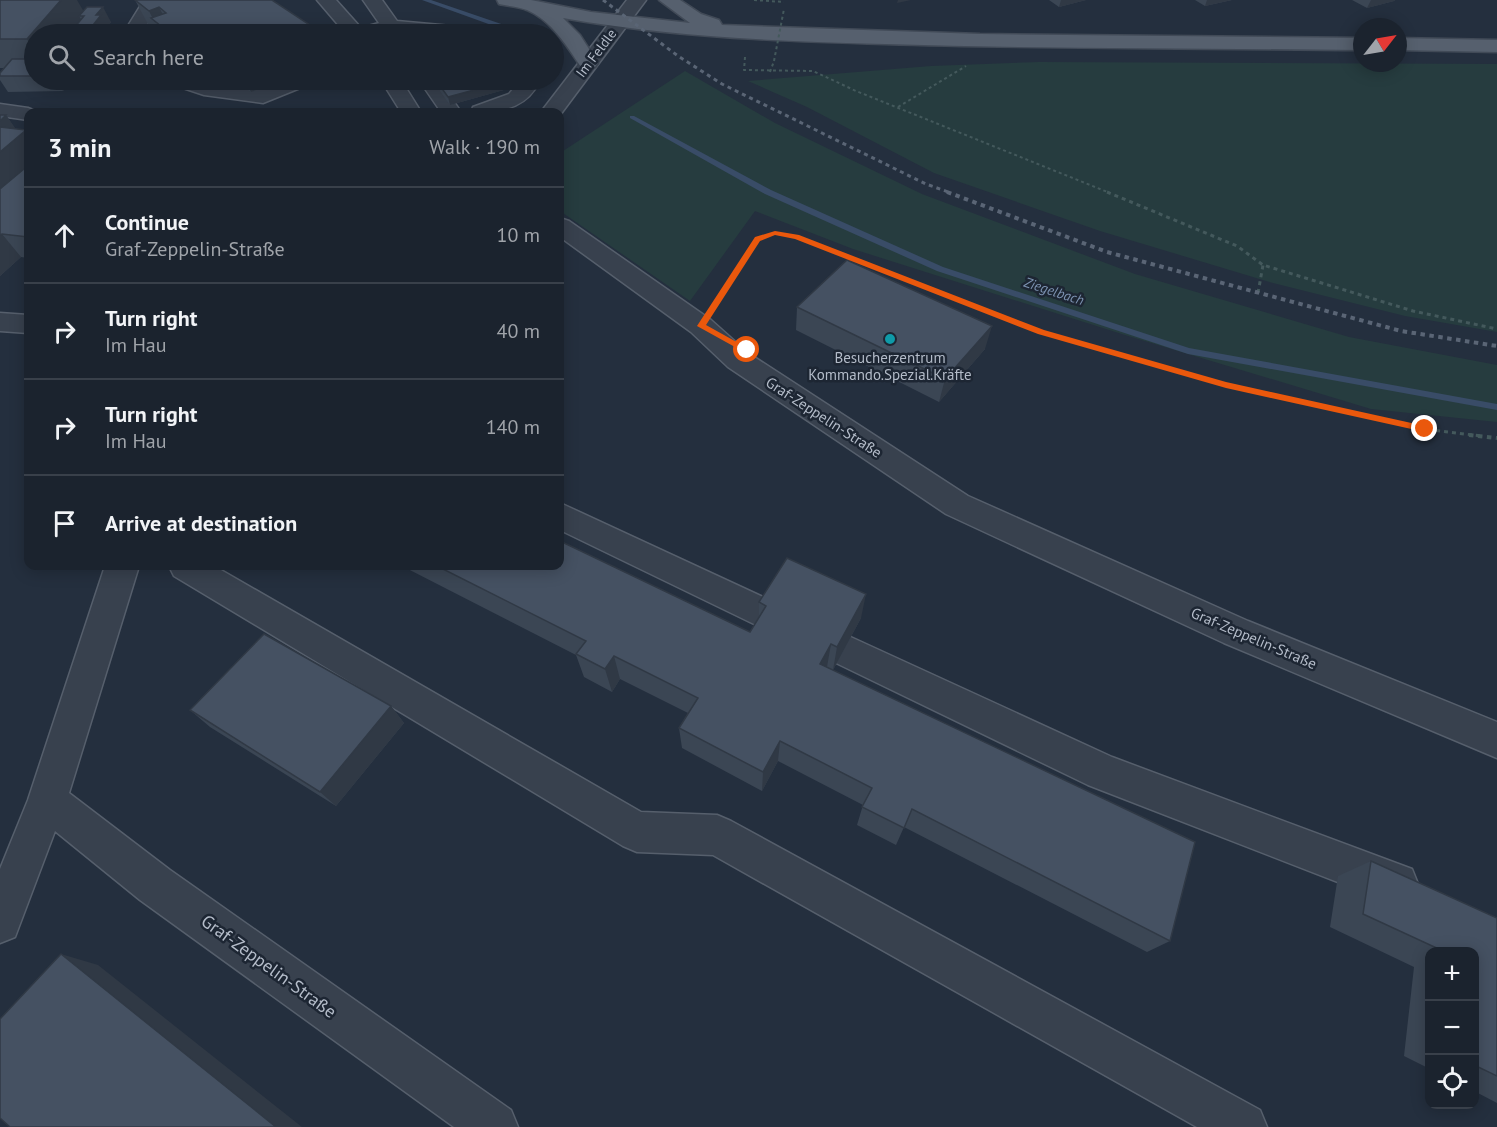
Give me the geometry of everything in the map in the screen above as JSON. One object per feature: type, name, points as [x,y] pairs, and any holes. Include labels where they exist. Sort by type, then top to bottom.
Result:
[{"type":"main road","points":[[506,0],[534,8],[620,22],[733,31],[982,42],[1353,44]]},
{"type":"main road","points":[[668,0],[694,18],[733,31]]},
{"type":"main road","points":[[534,8],[561,24]]},
{"type":"main road","points":[[564,28],[578,43],[588,63]]},
{"type":"main road","points":[[1407,44],[1497,45]]},
{"type":"street","points":[[138,24],[153,0]]},
{"type":"street","points":[[326,0],[349,24]]},
{"type":"street","points":[[357,0],[385,18],[418,24]]},
{"type":"street","name":"Im Feldle","points":[[554,108],[637,0]]},
{"type":"street","points":[[211,90],[263,97],[279,90]]},
{"type":"street","points":[[397,90],[408,108]]},
{"type":"street","points":[[436,90],[448,108]]},
{"type":"street","points":[[491,108],[516,98],[524,90]]},
{"type":"street","points":[[0,110],[24,113]]},
{"type":"street","name":"Graf-Zeppelin-Straße","points":[[564,229],[703,327],[738,360],[957,505],[1236,632],[1497,740]]},
{"type":"street","points":[[0,322],[24,324]]},
{"type":"street","points":[[564,518],[766,614]]},
{"type":"street","points":[[0,922],[47,800],[122,570]]},
{"type":"street","points":[[193,570],[637,832],[717,835],[1243,1127]]},
{"type":"street","points":[[844,650],[1102,772],[1431,898]]},
{"type":"street","name":"Graf-Zeppelin-Straße","points":[[47,800],[155,885],[494,1127]]},
{"type":"path","points":[[754,0],[784,2],[783,0]]},
{"type":"path","points":[[770,72],[784,9]]},
{"type":"path","points":[[744,70],[813,71],[1237,246],[1263,265],[1413,311],[1497,329]]},
{"type":"path","points":[[897,107],[950,77]]},
{"type":"path","points":[[703,327],[758,239],[775,233],[797,237],[1041,332],[1226,385],[1425,429],[1497,438]]},
{"type":"path","points":[[1258,292],[1263,265]]},
{"type":"green space","points":[[1039,62],[1353,63],[1353,72],[1407,72],[1407,64],[1497,64],[1497,332],[1405,316],[1273,283],[1100,231],[934,173],[807,107],[748,81],[931,66]]},
{"type":"green space","points":[[685,71],[775,123],[922,194],[1135,274],[1349,337],[1497,365],[1497,422],[1371,409],[1125,335],[853,249],[755,211],[690,301],[564,214],[564,150]]},
{"type":"building","points":[[0,0],[61,0],[40,24],[24,24],[24,39],[0,39]]},
{"type":"building","points":[[135,0],[272,0],[308,24],[158,24],[151,18],[166,13],[159,7],[149,11]]},
{"type":"building","points":[[87,7],[103,7],[96,15],[101,15],[94,24],[77,24],[84,16],[79,16]]},
{"type":"building","points":[[12,59],[24,59],[24,76],[0,76],[0,73]]},
{"type":"building","points":[[443,90],[474,90],[448,97]]},
{"type":"building","points":[[0,127],[24,130],[24,132],[0,152]]},
{"type":"building","points":[[24,169],[24,237],[0,235],[0,189]]},
{"type":"building","points":[[847,260],[992,326],[945,379],[797,307]]},
{"type":"building","points":[[564,543],[750,632],[766,606],[759,602],[787,558],[866,594],[837,647],[831,644],[820,664],[1195,842],[1170,941],[912,809],[904,828],[862,807],[872,788],[780,741],[763,772],[679,728],[698,698],[614,656],[605,669],[576,654],[586,641],[445,570],[564,570]]},
{"type":"building","points":[[264,634],[391,706],[320,792],[190,710]]},
{"type":"building","points":[[1371,861],[1497,918],[1497,1076],[1479,1067],[1479,947],[1434,947],[1363,914]]},
{"type":"building","points":[[61,954],[276,1127],[10,1127],[0,1118],[0,1019]]},
{"type":"waterway","name":"Ziegelbach","points":[[425,0],[496,24]]},
{"type":"waterway","name":"Ziegelbach","points":[[632,117],[768,192],[940,269],[1188,351],[1497,407]]},
{"type":"railway","points":[[603,0],[678,56],[722,84],[926,184],[951,193]]},
{"type":"railway","points":[[947,192],[1107,252],[1401,331],[1497,346]]},
{"type":"place","name":"Besucherzentrum Kommando.Spezial.Kräfte","points":[[890,339]]},
{"type":"route","points":[[747,350],[701,326],[758,239],[775,233],[797,237],[1041,332],[1226,385],[1425,429]]}]
